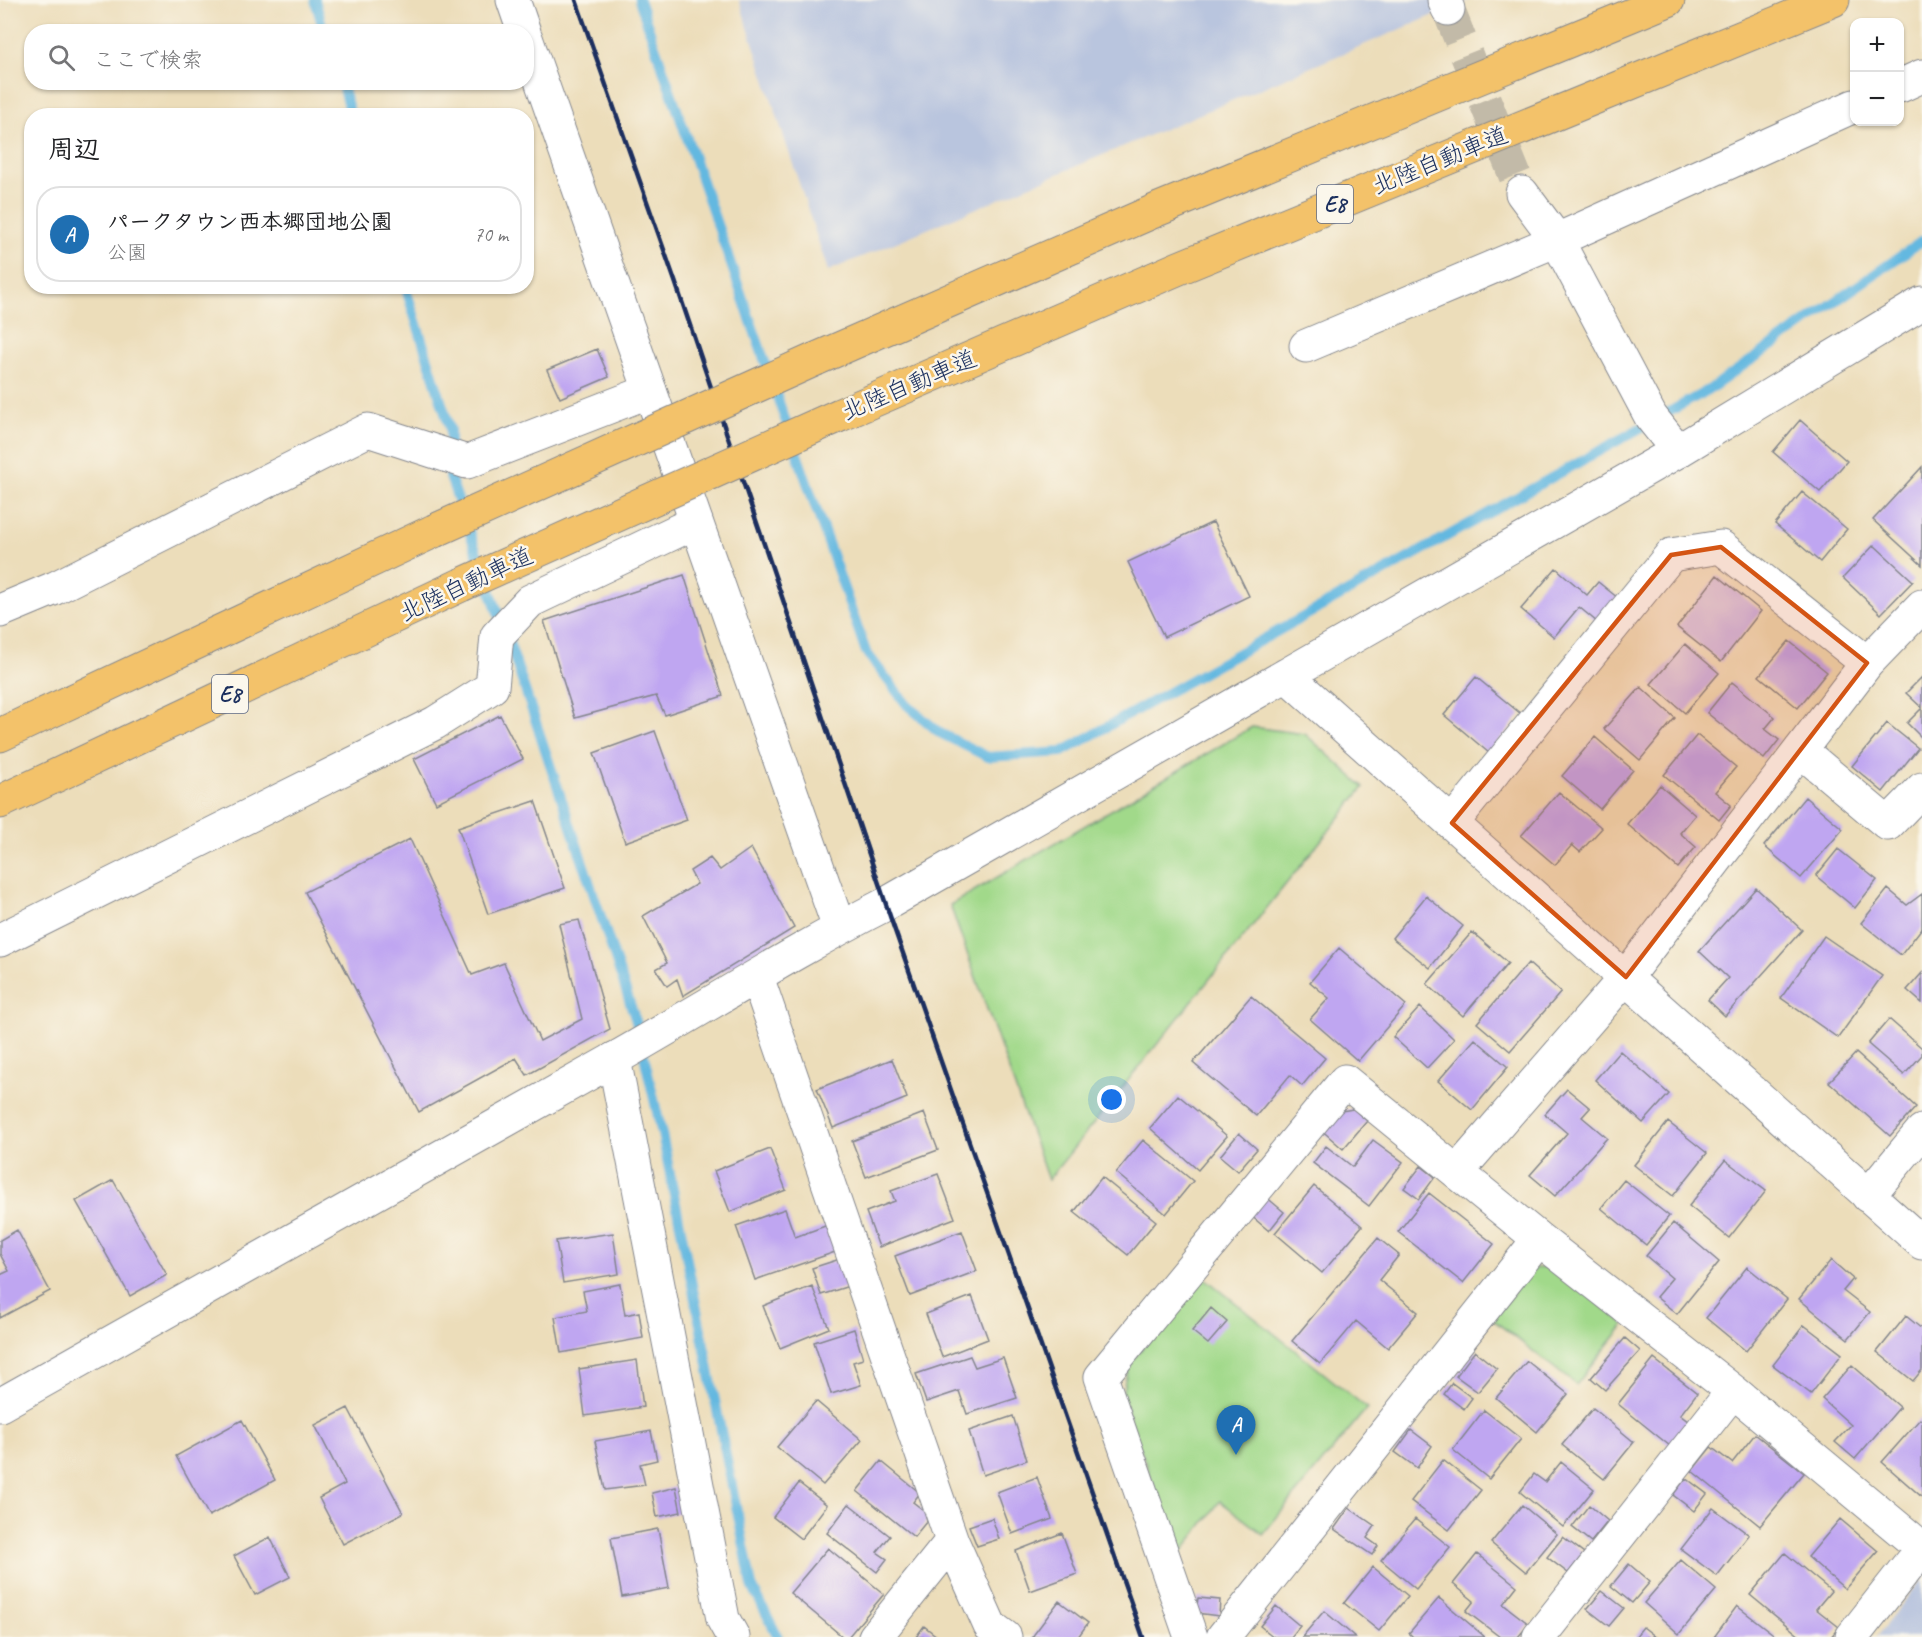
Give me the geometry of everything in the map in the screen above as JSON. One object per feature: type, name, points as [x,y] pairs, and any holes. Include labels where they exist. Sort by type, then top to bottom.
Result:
[{"type":"highway","points":[[0,735],[434,531],[816,359],[1159,209],[1668,0]]},
{"type":"highway","name":"北陸自動車道","points":[[0,802],[461,585],[840,415],[1179,268],[1833,0]]},
{"type":"street","points":[[513,0],[521,24]]},
{"type":"street","points":[[534,61],[839,928]]},
{"type":"street","points":[[1904,84],[1922,76]]},
{"type":"street","points":[[1306,346],[1557,240],[1850,108]]},
{"type":"street","points":[[1522,193],[1557,240],[1651,417],[1678,451]]},
{"type":"street","points":[[0,1405],[614,1059],[839,928],[886,904],[1678,451],[1922,303]]},
{"type":"street","points":[[0,611],[55,588],[368,430],[467,462],[650,391]]},
{"type":"street","points":[[0,940],[435,723],[492,687],[497,636],[530,601],[696,522]]},
{"type":"street","points":[[1452,823],[1671,555],[1721,547],[1867,663]]},
{"type":"street","points":[[1457,1172],[1626,977],[1867,663],[1922,606]]},
{"type":"street","points":[[1286,675],[1922,1243]]},
{"type":"street","points":[[1800,750],[1888,824],[1922,789]]},
{"type":"street","points":[[757,977],[952,1541],[990,1626],[1005,1637]]},
{"type":"street","points":[[614,1059],[723,1619],[733,1637]]},
{"type":"street","points":[[1191,1637],[1101,1377],[1345,1081],[1539,1239],[1733,1391],[1922,1548],[1852,1637]]},
{"type":"street","points":[[1868,1196],[1922,1131]]},
{"type":"street","points":[[1223,1637],[1539,1239]]},
{"type":"street","points":[[1539,1637],[1733,1391]]},
{"type":"street","points":[[875,1637],[952,1541]]},
{"type":"highlighted area","points":[[1721,547],[1867,663],[1626,977],[1452,823],[1671,555]]},
{"type":"shaded area","points":[[739,0],[1470,0],[828,271]]},
{"type":"shaded area","points":[[1922,1579],[1922,1637],[1876,1637]]},
{"type":"green space","points":[[1252,727],[1305,734],[1364,787],[1048,1180],[950,905]]},
{"type":"green space","points":[[1555,1267],[1625,1324],[1576,1385],[1491,1318],[1528,1269]]},
{"type":"green space","points":[[1201,1275],[1367,1408],[1263,1534],[1220,1501],[1178,1557],[1122,1395],[1128,1366]]},
{"type":"building","points":[[597,349],[609,377],[560,398],[547,370]]},
{"type":"building","points":[[1800,420],[1847,461],[1820,492],[1773,452]]},
{"type":"building","points":[[1922,467],[1922,565],[1873,520]]},
{"type":"building","points":[[1802,492],[1847,529],[1820,562],[1775,524]]},
{"type":"building","points":[[1213,522],[1249,596],[1164,637],[1128,562]]},
{"type":"building","points":[[1874,545],[1913,581],[1881,614],[1843,578]]},
{"type":"building","points":[[1556,568],[1587,595],[1598,582],[1618,598],[1597,622],[1579,607],[1554,637],[1521,609]]},
{"type":"building","points":[[684,575],[723,696],[665,715],[656,696],[575,718],[544,621]]},
{"type":"building","points":[[1717,575],[1761,611],[1721,662],[1677,627]]},
{"type":"building","points":[[1789,641],[1827,672],[1798,708],[1759,676]]},
{"type":"building","points":[[1685,644],[1719,673],[1685,713],[1651,684]]},
{"type":"building","points":[[1476,677],[1521,714],[1489,753],[1444,715]]},
{"type":"building","points":[[1922,677],[1922,708],[1906,693]]},
{"type":"building","points":[[1732,682],[1775,717],[1765,729],[1779,740],[1764,759],[1707,713]]},
{"type":"building","points":[[1641,687],[1675,718],[1640,760],[1604,729]]},
{"type":"building","points":[[1922,708],[1922,738],[1907,723]]},
{"type":"building","points":[[500,715],[523,759],[436,803],[414,759]]},
{"type":"building","points":[[1887,723],[1918,748],[1883,792],[1852,766]]},
{"type":"building","points":[[655,731],[687,820],[625,842],[594,753]]},
{"type":"building","points":[[1697,735],[1736,767],[1715,792],[1731,805],[1719,820],[1664,775]]},
{"type":"building","points":[[1595,737],[1633,770],[1600,809],[1562,776]]},
{"type":"building","points":[[1660,785],[1695,815],[1680,833],[1696,847],[1678,868],[1627,824]]},
{"type":"building","points":[[1559,792],[1602,828],[1580,852],[1572,845],[1555,865],[1521,836]]},
{"type":"building","points":[[1805,797],[1843,829],[1801,878],[1764,846]]},
{"type":"building","points":[[535,801],[565,888],[488,914],[458,827]]},
{"type":"building","points":[[410,839],[472,975],[504,963],[540,1041],[582,1019],[559,924],[579,920],[610,1029],[527,1075],[516,1058],[419,1112],[305,892]]},
{"type":"building","points":[[751,848],[794,928],[683,996],[677,979],[667,986],[656,969],[667,963],[643,916],[697,884],[690,871],[710,858],[720,870]]},
{"type":"building","points":[[1838,849],[1877,880],[1855,908],[1816,876]]},
{"type":"building","points":[[1756,888],[1802,930],[1725,1016],[1708,1000],[1728,978],[1699,951]]},
{"type":"building","points":[[1888,889],[1907,905],[1922,894],[1922,928],[1901,955],[1861,923]]},
{"type":"building","points":[[1426,896],[1463,926],[1430,968],[1392,938]]},
{"type":"building","points":[[1472,932],[1508,963],[1463,1016],[1427,984]]},
{"type":"building","points":[[1824,936],[1882,976],[1838,1038],[1781,998]]},
{"type":"building","points":[[1339,948],[1406,1005],[1358,1061],[1310,1019],[1329,998],[1310,982]]},
{"type":"building","points":[[1528,963],[1561,992],[1510,1051],[1477,1023]]},
{"type":"building","points":[[1922,973],[1922,1003],[1907,990]]},
{"type":"building","points":[[1251,996],[1325,1058],[1302,1086],[1290,1075],[1256,1116],[1193,1063]]},
{"type":"building","points":[[1420,1007],[1454,1039],[1427,1068],[1393,1037]]},
{"type":"building","points":[[1889,1019],[1922,1048],[1922,1055],[1904,1075],[1868,1044]]},
{"type":"building","points":[[1475,1039],[1508,1067],[1472,1110],[1438,1081]]},
{"type":"building","points":[[1620,1051],[1669,1094],[1643,1123],[1595,1080]]},
{"type":"building","points":[[1856,1053],[1916,1107],[1890,1136],[1829,1082]]},
{"type":"building","points":[[892,1059],[907,1098],[833,1128],[817,1089]]},
{"type":"building","points":[[1567,1089],[1590,1108],[1582,1117],[1607,1138],[1555,1196],[1530,1175],[1567,1133],[1545,1114]]},
{"type":"building","points":[[1178,1095],[1227,1136],[1198,1170],[1150,1128]]},
{"type":"building","points":[[1353,1109],[1367,1121],[1343,1149],[1318,1127],[1330,1113]]},
{"type":"building","points":[[924,1113],[938,1150],[866,1177],[852,1141]]},
{"type":"building","points":[[1668,1122],[1707,1153],[1673,1196],[1634,1165]]},
{"type":"building","points":[[1239,1133],[1257,1149],[1238,1171],[1220,1156]]},
{"type":"building","points":[[1143,1140],[1193,1181],[1166,1214],[1116,1173]]},
{"type":"building","points":[[1373,1140],[1403,1162],[1369,1206],[1313,1163],[1326,1146],[1353,1167]]},
{"type":"building","points":[[770,1149],[786,1190],[730,1212],[714,1171]]},
{"type":"building","points":[[1725,1160],[1766,1191],[1729,1238],[1689,1206]]},
{"type":"building","points":[[1421,1166],[1435,1177],[1419,1199],[1404,1188]]},
{"type":"building","points":[[938,1174],[955,1218],[879,1247],[866,1212],[895,1201],[891,1191]]},
{"type":"building","points":[[1102,1177],[1156,1221],[1128,1255],[1074,1212]]},
{"type":"building","points":[[113,1180],[167,1275],[130,1296],[76,1201]]},
{"type":"building","points":[[1624,1180],[1669,1216],[1646,1245],[1601,1208]]},
{"type":"building","points":[[1314,1186],[1362,1226],[1322,1273],[1275,1233]]},
{"type":"building","points":[[1429,1193],[1494,1244],[1463,1283],[1398,1232]]},
{"type":"building","points":[[1265,1196],[1284,1212],[1269,1231],[1250,1215]]},
{"type":"building","points":[[785,1209],[795,1237],[828,1225],[838,1251],[755,1280],[736,1226]]},
{"type":"building","points":[[1673,1223],[1719,1262],[1677,1314],[1656,1297],[1672,1278],[1646,1256]]},
{"type":"building","points":[[17,1230],[50,1291],[0,1318],[0,1275],[9,1271],[0,1254],[0,1240]]},
{"type":"building","points":[[962,1231],[977,1271],[910,1296],[895,1256]]},
{"type":"building","points":[[613,1233],[619,1274],[563,1283],[556,1241]]},
{"type":"building","points":[[1378,1238],[1399,1255],[1379,1280],[1418,1312],[1388,1348],[1356,1321],[1320,1364],[1292,1341]]},
{"type":"building","points":[[840,1259],[849,1286],[821,1295],[812,1268]]},
{"type":"building","points":[[1831,1260],[1853,1279],[1843,1291],[1870,1312],[1848,1339],[1799,1299]]},
{"type":"building","points":[[1747,1267],[1787,1299],[1746,1351],[1706,1318]]},
{"type":"building","points":[[620,1284],[625,1315],[639,1312],[643,1338],[561,1353],[555,1317],[587,1311],[583,1291]]},
{"type":"building","points":[[812,1286],[829,1328],[780,1348],[763,1306]]},
{"type":"building","points":[[972,1296],[988,1339],[942,1357],[926,1314]]},
{"type":"building","points":[[1211,1308],[1227,1322],[1208,1344],[1192,1331]]},
{"type":"building","points":[[1906,1316],[1922,1329],[1922,1370],[1913,1381],[1877,1352]]},
{"type":"building","points":[[1804,1325],[1842,1354],[1811,1394],[1773,1365]]},
{"type":"building","points":[[854,1329],[863,1359],[853,1362],[861,1385],[831,1394],[814,1342]]},
{"type":"building","points":[[1625,1338],[1640,1351],[1605,1390],[1591,1378]]},
{"type":"building","points":[[1475,1351],[1497,1369],[1478,1392],[1456,1376]]},
{"type":"building","points":[[970,1356],[975,1367],[1003,1358],[1017,1398],[967,1414],[959,1391],[926,1402],[916,1374]]},
{"type":"building","points":[[1654,1359],[1697,1393],[1680,1415],[1689,1422],[1670,1446],[1618,1404]]},
{"type":"building","points":[[637,1360],[643,1407],[585,1416],[579,1369]]},
{"type":"building","points":[[1527,1361],[1568,1394],[1537,1432],[1496,1398]]},
{"type":"building","points":[[1852,1365],[1900,1407],[1855,1459],[1835,1442],[1851,1425],[1822,1399]]},
{"type":"building","points":[[1452,1383],[1472,1398],[1464,1409],[1444,1394]]},
{"type":"building","points":[[816,1401],[862,1440],[823,1485],[777,1447]]},
{"type":"building","points":[[348,1408],[403,1513],[343,1544],[319,1498],[345,1484],[315,1425]]},
{"type":"building","points":[[1593,1408],[1634,1442],[1604,1479],[1562,1445]]},
{"type":"building","points":[[1484,1410],[1521,1439],[1489,1479],[1453,1450]]},
{"type":"building","points":[[1013,1416],[1027,1460],[983,1475],[969,1431]]},
{"type":"building","points":[[1920,1419],[1922,1421],[1922,1497],[1882,1462]]},
{"type":"building","points":[[242,1420],[275,1480],[209,1516],[176,1456]]},
{"type":"building","points":[[1411,1430],[1432,1446],[1417,1468],[1395,1452]]},
{"type":"building","points":[[651,1431],[657,1460],[640,1464],[645,1485],[605,1490],[595,1441]]},
{"type":"building","points":[[1755,1434],[1804,1473],[1760,1526],[1692,1471],[1711,1447],[1732,1463]]},
{"type":"building","points":[[1443,1460],[1481,1490],[1449,1530],[1411,1501]]},
{"type":"building","points":[[881,1461],[920,1493],[913,1502],[931,1516],[914,1537],[857,1491]]},
{"type":"building","points":[[1561,1462],[1594,1489],[1563,1527],[1520,1492],[1534,1474],[1545,1482]]},
{"type":"building","points":[[1037,1477],[1052,1519],[1012,1534],[997,1492]]},
{"type":"building","points":[[1686,1478],[1707,1494],[1694,1511],[1673,1495]]},
{"type":"building","points":[[799,1483],[827,1505],[801,1539],[773,1517]]},
{"type":"building","points":[[676,1487],[681,1512],[657,1517],[652,1493]]},
{"type":"building","points":[[849,1504],[890,1536],[877,1552],[887,1559],[877,1572],[827,1533]]},
{"type":"building","points":[[1522,1505],[1557,1534],[1526,1572],[1491,1543]]},
{"type":"building","points":[[1589,1505],[1608,1521],[1591,1542],[1572,1527]]},
{"type":"building","points":[[1349,1508],[1375,1526],[1367,1538],[1378,1546],[1372,1555],[1334,1529]]},
{"type":"building","points":[[1713,1508],[1749,1535],[1717,1576],[1681,1549]]},
{"type":"building","points":[[992,1518],[999,1539],[977,1546],[969,1526]]},
{"type":"building","points":[[1415,1519],[1450,1547],[1416,1589],[1381,1560]]},
{"type":"building","points":[[1840,1519],[1878,1551],[1845,1589],[1808,1557]]},
{"type":"building","points":[[658,1529],[669,1588],[622,1597],[611,1538]]},
{"type":"building","points":[[1062,1533],[1077,1574],[1030,1591],[1016,1551]]},
{"type":"building","points":[[270,1537],[290,1577],[255,1595],[234,1556]]},
{"type":"building","points":[[1563,1537],[1584,1553],[1568,1573],[1547,1557]]},
{"type":"building","points":[[828,1548],[884,1594],[848,1637],[843,1637],[790,1593]]},
{"type":"building","points":[[1785,1553],[1831,1591],[1816,1609],[1839,1627],[1831,1637],[1801,1637],[1750,1595]]},
{"type":"building","points":[[1477,1554],[1517,1586],[1503,1604],[1529,1624],[1518,1637],[1500,1637],[1466,1611],[1474,1601],[1453,1584]]},
{"type":"building","points":[[1681,1560],[1716,1590],[1679,1634],[1644,1603]]},
{"type":"building","points":[[1629,1564],[1650,1582],[1632,1603],[1611,1586]]},
{"type":"building","points":[[1373,1567],[1408,1596],[1379,1631],[1344,1603]]},
{"type":"building","points":[[1602,1591],[1624,1608],[1609,1626],[1587,1609]]},
{"type":"building","points":[[1198,1598],[1220,1600],[1219,1616],[1196,1613]]},
{"type":"building","points":[[1439,1598],[1485,1637],[1413,1637],[1409,1633]]},
{"type":"building","points":[[1059,1601],[1088,1623],[1078,1637],[1032,1637]]},
{"type":"building","points":[[1276,1606],[1300,1626],[1291,1637],[1274,1637],[1260,1626]]},
{"type":"building","points":[[1737,1606],[1777,1637],[1714,1637]]},
{"type":"building","points":[[1324,1611],[1355,1637],[1302,1637]]},
{"type":"building","points":[[924,1626],[938,1637],[916,1637]]},
{"type":"building","points":[[1643,1627],[1656,1637],[1635,1637]]},
{"type":"waterway","points":[[315,0],[322,24]]},
{"type":"waterway","points":[[639,0],[866,652],[907,705],[940,733],[988,757],[1062,752],[1710,389],[1922,241]]},
{"type":"waterway","points":[[343,90],[349,108]]},
{"type":"waterway","points":[[408,294],[450,429],[450,477],[502,624]]},
{"type":"waterway","points":[[508,639],[636,1021],[662,1134],[752,1586],[778,1637]]},
{"type":"tunnel","points":[[1448,9],[1522,193]]},
{"type":"railway","points":[[576,0],[675,281],[893,925],[1143,1637]]},
{"type":"place","name":"パークタウン西本郷団地公園","points":[[1236,1455]]}]
